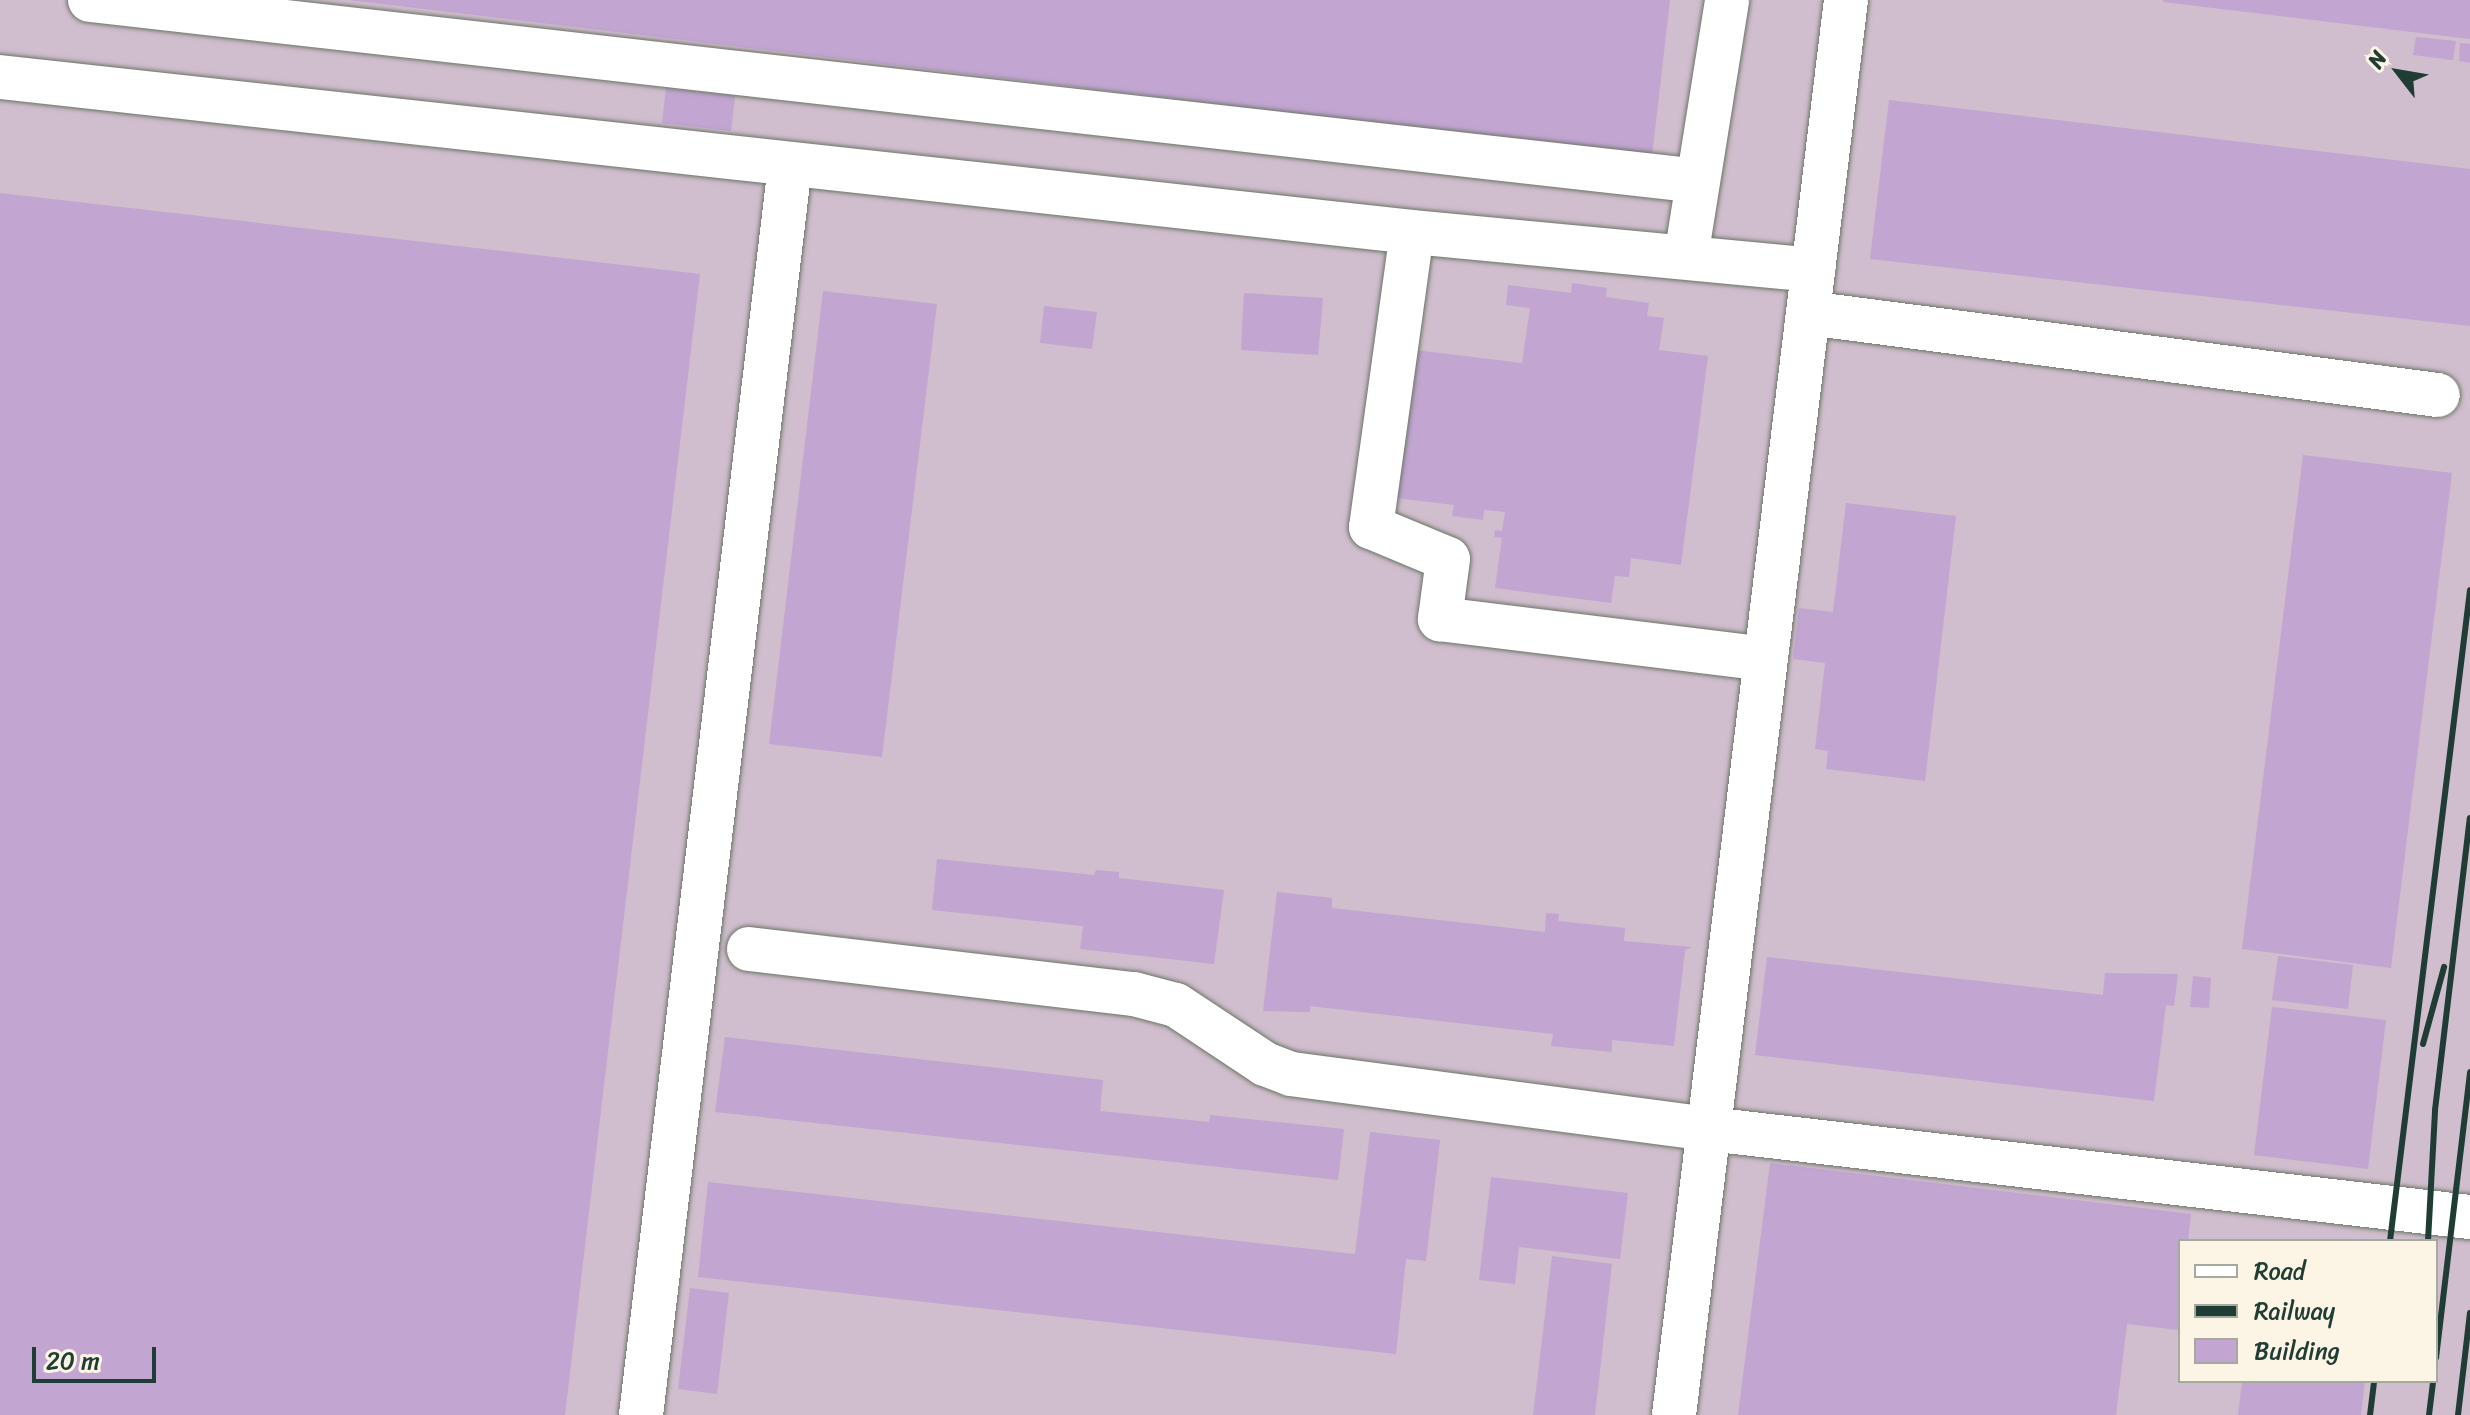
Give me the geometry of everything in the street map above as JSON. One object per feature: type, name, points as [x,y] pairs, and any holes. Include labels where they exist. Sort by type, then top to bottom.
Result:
[{"type":"lane","points":[[90,0],[1698,181]]},
{"type":"lane","points":[[1686,257],[1727,0]]},
{"type":"lane","points":[[1674,1415],[1846,0]]},
{"type":"lane","points":[[0,77],[1412,232],[1813,270]]},
{"type":"lane","points":[[641,1415],[790,165]]},
{"type":"lane","points":[[1412,232],[1371,527],[1448,559],[1440,619],[1766,659]]},
{"type":"lane","points":[[1808,313],[2438,395]]},
{"type":"lane","points":[[749,949],[1134,994],[1176,1005],[1265,1064],[1291,1074],[1709,1129],[2470,1217]]},
{"type":"shaded area","points":[[0,0],[2470,0],[2470,1415],[0,1415]]},
{"type":"building","points":[[349,0],[1670,0],[1652,156]]},
{"type":"building","points":[[2163,0],[2470,0],[2470,39],[2163,2]]},
{"type":"building","points":[[2416,37],[2456,41],[2453,60],[2413,55]]},
{"type":"building","points":[[2460,43],[2470,44],[2470,63],[2459,61]]},
{"type":"building","points":[[666,88],[735,96],[731,131],[662,123]]},
{"type":"building","points":[[1889,100],[2470,169],[2470,326],[1870,259]]},
{"type":"building","points":[[0,193],[700,274],[565,1415],[0,1415]]},
{"type":"building","points":[[1572,283],[1607,288],[1606,297],[1649,303],[1647,316],[1664,318],[1659,350],[1708,356],[1681,565],[1631,558],[1629,577],[1615,576],[1611,603],[1495,588],[1502,538],[1494,537],[1495,530],[1502,531],[1505,512],[1484,510],[1483,520],[1452,516],[1454,505],[1397,498],[1415,350],[1522,363],[1530,308],[1506,305],[1508,285],[1571,293]]},
{"type":"building","points":[[823,291],[937,304],[882,757],[769,744]]},
{"type":"building","points":[[1244,293],[1323,298],[1318,355],[1241,350]]},
{"type":"building","points":[[1044,306],[1097,312],[1092,349],[1040,343]]},
{"type":"building","points":[[2303,455],[2452,473],[2391,968],[2242,949]]},
{"type":"building","points":[[1846,503],[1956,516],[1925,781],[1826,769],[1828,751],[1815,749],[1825,663],[1793,659],[1799,608],[1833,612]]},
{"type":"building","points":[[937,859],[1094,875],[1096,870],[1119,872],[1119,878],[1224,890],[1214,964],[1080,949],[1083,926],[932,910]]},
{"type":"building","points":[[1277,892],[1332,898],[1332,908],[1545,932],[1546,913],[1559,914],[1558,921],[1625,928],[1624,941],[1692,947],[1685,950],[1674,1046],[1612,1040],[1612,1052],[1551,1046],[1553,1034],[1310,1006],[1310,1012],[1263,1011]]},
{"type":"building","points":[[2278,956],[2353,965],[2348,1009],[2272,1000]]},
{"type":"building","points":[[1767,957],[2103,995],[2105,973],[2178,974],[2174,1006],[2166,1005],[2154,1101],[1755,1055]]},
{"type":"building","points":[[2193,976],[2211,978],[2209,1008],[2190,1007]]},
{"type":"building","points":[[2272,1007],[2386,1020],[2368,1169],[2254,1155]]},
{"type":"building","points":[[725,1037],[1103,1080],[1100,1111],[1209,1122],[1210,1115],[1344,1129],[1338,1180],[715,1112]]},
{"type":"building","points":[[1370,1132],[1440,1140],[1426,1261],[1406,1259],[1396,1354],[698,1277],[708,1182],[1355,1254]]},
{"type":"building","points":[[1770,1163],[2191,1214],[2188,1239],[2178,1239],[2178,1330],[2127,1324],[2116,1415],[1738,1415]]},
{"type":"building","points":[[1491,1177],[1628,1193],[1620,1259],[1519,1247],[1515,1284],[1479,1280]]},
{"type":"building","points":[[1552,1256],[1612,1264],[1595,1415],[1533,1415]]},
{"type":"building","points":[[690,1288],[729,1293],[717,1394],[678,1389]]},
{"type":"building","points":[[2242,1383],[2365,1383],[2361,1415],[2238,1415]]},
{"type":"railway","points":[[2390,1239],[2470,590]]},
{"type":"railway","points":[[2428,1239],[2435,1110],[2470,818]]},
{"type":"railway","points":[[2423,1044],[2444,967]]},
{"type":"railway","points":[[2438,1341],[2470,1072]]},
{"type":"railway","points":[[2458,1415],[2470,1313]]},
{"type":"railway","points":[[2370,1415],[2374,1383]]},
{"type":"railway","points":[[2429,1415],[2433,1383]]}]
